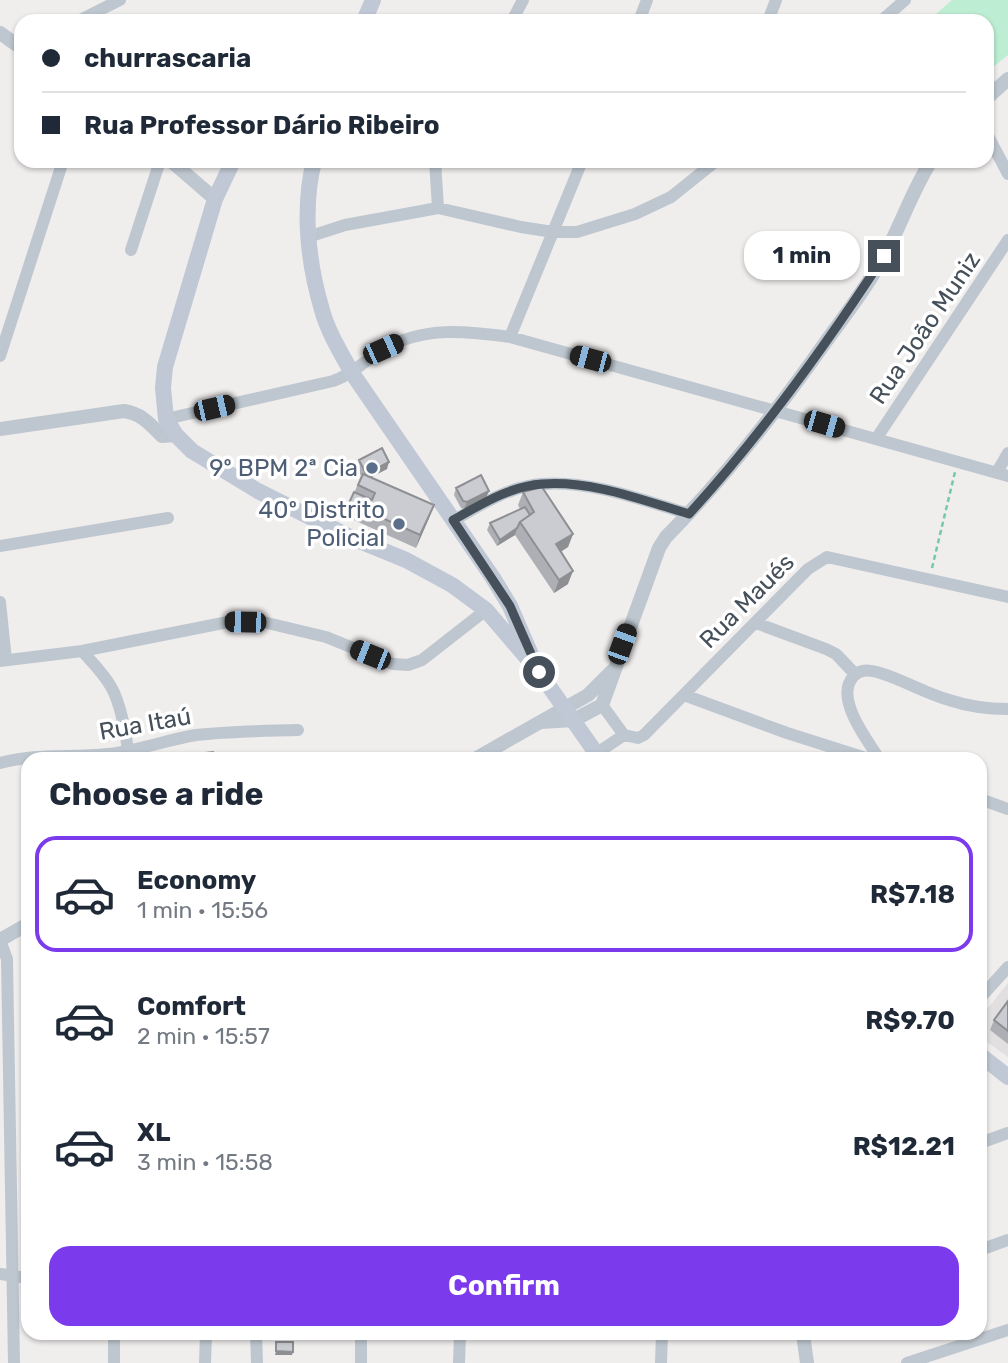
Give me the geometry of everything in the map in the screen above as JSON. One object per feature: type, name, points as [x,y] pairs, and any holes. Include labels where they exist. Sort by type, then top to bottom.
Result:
[{"type":"main road","points":[[230,168],[215,198],[165,368],[163,388],[166,418],[176,435],[192,451],[258,491],[350,537],[406,560],[486,610],[539,672],[596,752]]},
{"type":"main road","points":[[313,168],[309,192],[308,237],[322,312],[335,343],[352,373],[510,606],[539,672]]},
{"type":"main road","points":[[459,591],[472,592],[482,586],[485,566]]},
{"type":"main road","points":[[987,1060],[1008,1077]]},
{"type":"street","points":[[92,14],[120,0]]},
{"type":"street","points":[[889,14],[905,0]]},
{"type":"street","points":[[994,91],[1008,79]]},
{"type":"street","points":[[994,147],[1008,174]]},
{"type":"street","points":[[0,356],[61,168]]},
{"type":"street","points":[[131,250],[158,168]]},
{"type":"street","points":[[179,168],[215,198]]},
{"type":"street","points":[[435,168],[438,208]]},
{"type":"street","points":[[510,337],[579,168]]},
{"type":"street","points":[[701,174],[703,168]]},
{"type":"street","points":[[308,237],[345,225],[438,208],[553,232],[577,232],[635,214],[671,197],[708,168]]},
{"type":"street","points":[[602,705],[659,548],[730,469],[838,326],[884,256],[926,168]]},
{"type":"street","name":"Rua João Muniz","points":[[876,439],[1008,240]]},
{"type":"street","points":[[166,418],[333,380],[352,373],[383,349],[429,332],[451,331],[510,337],[1002,474],[1008,453]]},
{"type":"street","points":[[0,429],[124,411],[136,413],[147,420],[162,436],[176,435]]},
{"type":"street","points":[[453,520],[487,501],[540,484],[568,484],[597,489],[689,514]]},
{"type":"street","points":[[0,546],[168,517]]},
{"type":"street","name":"Rua Maués","points":[[604,752],[624,735],[638,738],[645,735],[808,569],[827,558],[1008,597]]},
{"type":"street","points":[[0,602],[3,660],[82,651],[228,622],[262,622],[326,637],[393,664],[408,665],[422,660],[486,610]]},
{"type":"street","points":[[756,623],[836,654],[855,674]]},
{"type":"street","points":[[82,651],[99,668],[112,688],[128,752]]},
{"type":"street","points":[[569,714],[613,670]]},
{"type":"street","points":[[875,752],[848,703],[848,683],[862,670],[876,672],[949,700],[993,709],[1008,709]]},
{"type":"street","points":[[684,695],[847,752]]},
{"type":"street","points":[[487,752],[541,722],[602,705]]},
{"type":"street","points":[[602,705],[624,735]]},
{"type":"street","name":"Rua Itaú","points":[[142,752],[195,736],[298,730]]},
{"type":"street","name":"Rua Itaú","points":[[0,762],[21,759]]},
{"type":"street","points":[[987,802],[1008,809]]},
{"type":"street","points":[[14,1363],[6,1275],[7,960],[0,940],[21,928]]},
{"type":"street","points":[[987,990],[1008,967]]},
{"type":"street","points":[[987,1140],[1008,1133]]},
{"type":"street","points":[[987,1248],[1008,1240]]},
{"type":"street","points":[[987,1337],[1008,1330]]},
{"type":"street","points":[[114,1340],[114,1363]]},
{"type":"street","points":[[205,1363],[206,1340]]},
{"type":"street","points":[[256,1340],[257,1363]]},
{"type":"street","points":[[361,1340],[361,1363]]},
{"type":"street","points":[[460,1340],[460,1363]]},
{"type":"street","points":[[662,1340],[662,1363]]},
{"type":"street","points":[[804,1340],[807,1363]]},
{"type":"street","points":[[907,1363],[977,1340]]},
{"type":"path","points":[[929,578],[958,462]]},
{"type":"shaded area","points":[[1008,983],[1008,1057],[987,1042],[987,1009]]},
{"type":"green space","points":[[952,0],[1008,0],[1008,55],[994,66],[994,14],[936,14]]},
{"type":"building","points":[[382,448],[389,462],[366,474],[359,460]]},
{"type":"building","points":[[363,474],[434,505],[420,535],[349,503],[354,492],[372,500],[375,493],[358,485]]},
{"type":"building","points":[[481,475],[489,491],[467,502],[463,501],[456,488]]},
{"type":"building","points":[[542,487],[573,534],[556,544],[573,571],[559,580],[520,522],[534,512],[523,492]]},
{"type":"building","points":[[525,507],[530,515],[500,540],[490,523]]},
{"type":"building","points":[[1008,1001],[1008,1031],[994,1020]]},
{"type":"building","points":[[276,1342],[293,1342],[293,1352],[276,1351]]},
{"type":"place","name":"9º BPM 2ª Cia","points":[[372,468]]},
{"type":"place","name":"40º Distrito Policial","points":[[399,524]]},
{"type":"route","points":[[539,672],[510,606],[453,520],[487,501],[540,484],[568,484],[597,489],[689,514],[730,469],[784,401],[884,256]]}]
